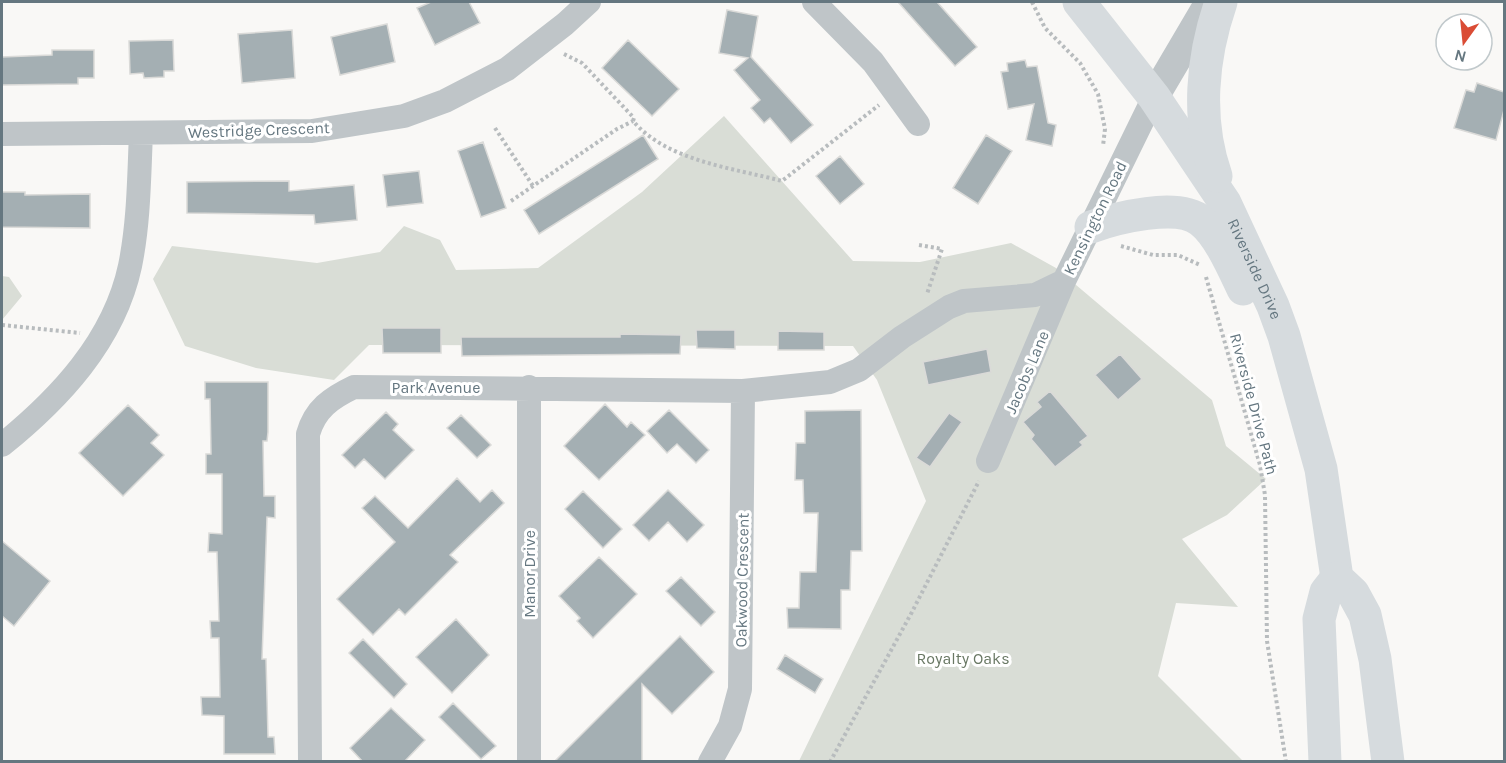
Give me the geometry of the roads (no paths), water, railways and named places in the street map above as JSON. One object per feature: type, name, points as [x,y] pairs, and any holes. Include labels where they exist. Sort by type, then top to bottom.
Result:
[{"type":"highway","name":"Riverside Drive","points":[[1079,2],[1154,97],[1225,203],[1273,306],[1292,364],[1298,395],[1320,470],[1337,578]]},
{"type":"highway","points":[[1221,2],[1208,40],[1203,94],[1208,154],[1225,203]]},
{"type":"highway","points":[[1102,234],[1122,217],[1164,213],[1182,214],[1201,220],[1227,256],[1298,395]]},
{"type":"highway","points":[[1325,762],[1319,619],[1326,592],[1337,578],[1353,593],[1365,615],[1375,659],[1388,762]]},
{"type":"street","name":"Westridge Crescent","points":[[2,134],[312,131],[404,116],[445,101],[507,69],[565,24],[589,2]]},
{"type":"street","points":[[814,2],[873,62],[918,124]]},
{"type":"street","name":"Kensington Road","points":[[902,337],[936,314],[964,301],[1035,295],[1064,281],[1102,234],[1154,97],[1210,2]]},
{"type":"street","points":[[2,445],[29,423],[67,384],[104,335],[119,302],[130,267],[138,209],[141,133]]},
{"type":"street","name":"Jacobs Lane","points":[[988,461],[1064,281]]},
{"type":"street","name":"Park Avenue","points":[[309,762],[308,434],[311,422],[331,398],[354,387],[743,391],[830,382],[859,370],[902,337]]},
{"type":"street","name":"Manor Drive","points":[[529,387],[529,762]]},
{"type":"street","name":"Oakwood Crescent","points":[[710,762],[730,726],[740,689],[743,391]]},
{"type":"park label","name":"Royalty Oaks","points":[[963,658]]}]
